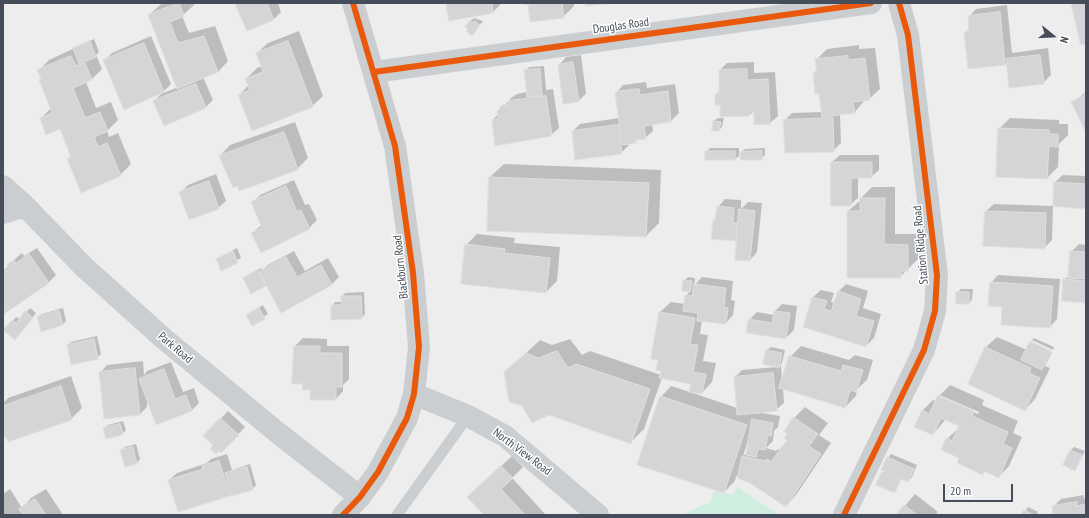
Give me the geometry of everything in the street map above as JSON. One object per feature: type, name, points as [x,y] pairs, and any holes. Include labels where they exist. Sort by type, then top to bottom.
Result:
[{"type":"street","name":"Blackburn Road","points":[[343,515],[360,497],[378,472],[407,418],[414,394],[419,347],[414,273],[395,146],[353,3]]},
{"type":"street","name":"Douglas Road","points":[[374,72],[871,3]]},
{"type":"street","name":"Station Ridge Road","points":[[844,515],[924,350],[935,311],[937,275],[936,259],[908,35],[899,3]]},
{"type":"street","name":"Park Road","points":[[3,186],[26,206],[84,267],[162,338],[278,433],[360,497]]},
{"type":"street","points":[[3,213],[26,206]]},
{"type":"street","name":"North View Road","points":[[414,394],[468,416],[505,436],[598,515]]},
{"type":"lane","points":[[397,515],[468,416]]},
{"type":"green space","points":[[738,487],[779,515],[682,515],[710,502],[715,490],[732,495]]},
{"type":"building","points":[[179,3],[184,16],[170,22],[178,43],[204,36],[218,72],[177,89],[148,15]]},
{"type":"building","points":[[235,3],[267,3],[274,20],[247,31]]},
{"type":"building","points":[[446,3],[492,3],[493,13],[449,21]]},
{"type":"building","points":[[524,3],[562,3],[564,18],[530,22],[528,4],[524,5]]},
{"type":"building","points":[[586,3],[611,3],[586,6]]},
{"type":"building","points":[[1071,3],[1086,3],[1086,44],[1081,45]]},
{"type":"building","points":[[1000,12],[1005,65],[968,69],[964,32],[969,31],[968,16]]},
{"type":"building","points":[[470,21],[473,23],[474,21],[480,25],[472,36],[466,31],[468,29],[465,27]]},
{"type":"building","points":[[90,41],[96,57],[79,64],[73,48]]},
{"type":"building","points":[[288,41],[313,107],[252,131],[238,95],[250,90],[245,79],[263,72],[256,53]]},
{"type":"building","points":[[144,43],[164,92],[124,110],[103,60]]},
{"type":"building","points":[[1040,55],[1044,84],[1009,88],[1006,59]]},
{"type":"building","points":[[71,56],[76,66],[85,63],[92,80],[73,88],[85,118],[100,112],[108,131],[94,137],[98,147],[107,143],[121,176],[81,193],[67,159],[71,157],[60,129],[46,135],[40,118],[52,113],[39,80],[41,79],[37,70]]},
{"type":"building","points":[[848,56],[848,60],[865,58],[870,100],[853,102],[855,113],[822,117],[819,94],[815,94],[813,73],[817,73],[815,59]]},
{"type":"building","points":[[573,62],[579,102],[563,104],[558,65]]},
{"type":"building","points":[[540,69],[542,96],[527,97],[524,70]]},
{"type":"building","points":[[747,69],[747,80],[768,79],[770,124],[754,125],[754,112],[749,112],[749,116],[720,117],[720,105],[715,105],[715,94],[719,94],[719,70]]},
{"type":"building","points":[[196,84],[206,108],[164,126],[153,101]]},
{"type":"building","points":[[639,89],[640,95],[668,91],[671,122],[644,126],[646,139],[635,140],[636,143],[622,145],[615,92]]},
{"type":"building","points":[[1086,95],[1086,133],[1071,102]]},
{"type":"building","points":[[546,96],[552,136],[495,146],[492,120],[498,119],[497,112],[502,105],[509,105],[508,101]]},
{"type":"building","points":[[833,118],[834,152],[785,153],[783,120]]},
{"type":"building","points":[[713,121],[721,122],[719,131],[712,131]]},
{"type":"building","points":[[618,125],[622,154],[575,160],[572,131]]},
{"type":"building","points":[[998,128],[1049,130],[1049,134],[1058,134],[1058,147],[1049,146],[1047,179],[996,177]]},
{"type":"building","points":[[284,132],[298,170],[239,191],[238,186],[233,188],[219,156]]},
{"type":"building","points":[[705,151],[735,151],[735,160],[705,160]]},
{"type":"building","points":[[762,151],[762,160],[740,160],[740,152]]},
{"type":"building","points":[[831,162],[872,162],[872,178],[851,178],[851,206],[831,206]]},
{"type":"building","points":[[489,177],[649,183],[646,237],[487,231]]},
{"type":"building","points":[[209,181],[219,209],[189,220],[179,192]]},
{"type":"building","points":[[1054,182],[1086,184],[1086,209],[1053,206]]},
{"type":"building","points":[[286,186],[297,212],[301,210],[310,229],[261,253],[251,233],[262,228],[251,202]]},
{"type":"building","points":[[860,198],[885,198],[884,244],[908,245],[908,271],[901,271],[901,278],[847,278],[847,211],[860,211]]},
{"type":"building","points":[[717,206],[734,208],[733,223],[737,223],[736,241],[711,239],[713,220],[715,220]]},
{"type":"building","points":[[739,209],[755,211],[750,261],[735,260]]},
{"type":"building","points":[[985,211],[1046,213],[1045,249],[983,246]]},
{"type":"building","points":[[465,244],[505,249],[504,253],[550,258],[546,293],[461,284]]},
{"type":"building","points":[[233,251],[238,263],[221,271],[216,259]]},
{"type":"building","points":[[1070,251],[1086,252],[1086,279],[1068,278]]},
{"type":"building","points":[[29,254],[49,283],[4,314],[3,272],[9,268],[7,264],[14,260],[16,263]]},
{"type":"building","points":[[286,257],[297,277],[321,265],[332,285],[281,313],[259,272]]},
{"type":"building","points":[[257,270],[266,286],[251,294],[243,278]]},
{"type":"building","points":[[1063,279],[1086,281],[1086,303],[1062,301]]},
{"type":"building","points":[[683,280],[692,281],[690,292],[682,291]]},
{"type":"building","points":[[990,282],[1053,286],[1050,328],[1001,325],[1002,307],[988,306]]},
{"type":"building","points":[[694,284],[726,288],[724,307],[728,308],[726,324],[697,321],[698,313],[683,311],[685,295],[692,296]]},
{"type":"building","points":[[838,291],[861,299],[856,316],[874,321],[866,347],[803,327],[812,297],[827,301],[824,309],[831,311]]},
{"type":"building","points":[[956,292],[969,292],[969,304],[956,304]]},
{"type":"building","points":[[341,296],[361,296],[362,319],[331,320],[331,305],[341,305]]},
{"type":"building","points":[[259,308],[265,319],[252,326],[246,315]]},
{"type":"building","points":[[25,311],[33,318],[15,340],[3,330],[12,320],[16,323]]},
{"type":"building","points":[[59,311],[63,325],[41,332],[37,317]]},
{"type":"building","points":[[774,311],[790,313],[786,339],[746,333],[748,319],[772,323]]},
{"type":"building","points":[[659,312],[695,318],[690,344],[698,345],[693,372],[706,374],[702,394],[689,392],[691,384],[659,378],[661,371],[656,370],[658,360],[651,359]]},
{"type":"building","points":[[94,339],[98,359],[71,365],[67,345]]},
{"type":"building","points":[[1030,341],[1051,351],[1042,370],[1021,360]]},
{"type":"building","points":[[294,346],[320,346],[320,353],[342,353],[342,387],[336,387],[336,400],[310,400],[310,390],[302,390],[303,384],[292,384]]},
{"type":"building","points":[[985,347],[1031,368],[1029,373],[1040,378],[1025,411],[968,384]]},
{"type":"building","points":[[766,350],[782,353],[779,368],[763,364]]},
{"type":"building","points":[[557,351],[568,368],[576,364],[650,389],[631,444],[549,415],[532,423],[522,406],[509,402],[504,372],[526,353],[538,358]]},
{"type":"building","points":[[789,356],[841,371],[843,365],[863,370],[856,392],[850,390],[845,408],[779,388]]},
{"type":"building","points":[[135,368],[140,415],[104,419],[99,372]]},
{"type":"building","points":[[164,369],[175,399],[186,395],[192,411],[156,425],[139,379]]},
{"type":"building","points":[[773,373],[777,411],[737,415],[734,377]]},
{"type":"building","points":[[61,386],[72,420],[8,442],[6,437],[3,437],[3,406]]},
{"type":"building","points":[[938,395],[974,411],[972,416],[1008,432],[1003,444],[1012,448],[999,478],[984,471],[983,475],[957,463],[959,458],[941,450],[946,438],[952,441],[959,426],[941,418],[933,435],[914,427],[922,410],[929,414]]},
{"type":"building","points":[[660,396],[747,425],[724,493],[637,465]]},
{"type":"building","points":[[793,417],[818,434],[809,446],[821,454],[786,507],[750,483],[737,478],[742,456],[765,461],[767,459],[771,462],[787,440],[784,438],[787,433],[784,432]]},
{"type":"building","points":[[220,418],[239,435],[221,453],[219,451],[216,454],[210,449],[213,445],[203,436]]},
{"type":"building","points":[[752,419],[773,423],[771,436],[768,435],[765,450],[758,449],[756,457],[746,455]]},
{"type":"building","points":[[120,424],[123,435],[106,439],[103,428]]},
{"type":"building","points":[[133,447],[137,464],[125,467],[120,450]]},
{"type":"building","points":[[1070,450],[1082,455],[1075,471],[1063,465]]},
{"type":"building","points":[[887,457],[914,469],[908,482],[881,470]]},
{"type":"building","points":[[219,461],[230,496],[178,512],[168,480],[203,469],[202,466]]},
{"type":"building","points":[[501,466],[513,478],[501,489],[525,515],[484,515],[467,497]]},
{"type":"building","points":[[247,467],[253,490],[231,496],[225,473]]},
{"type":"building","points":[[882,472],[900,480],[895,493],[876,485]]},
{"type":"building","points":[[35,499],[46,515],[23,515],[19,509]]},
{"type":"building","points":[[1077,502],[1077,506],[1086,504],[1086,515],[1053,515],[1052,506]]},
{"type":"building","points":[[904,505],[917,515],[896,515]]},
{"type":"building","points":[[1024,510],[1034,515],[1021,515]]},
{"type":"cycle path","points":[[343,515],[360,497],[378,472],[407,418],[414,394],[419,347],[413,273],[395,146],[353,3]]},
{"type":"cycle path","points":[[374,72],[871,3]]},
{"type":"cycle path","points":[[844,515],[924,350],[935,311],[937,275],[908,35],[899,3]]}]
